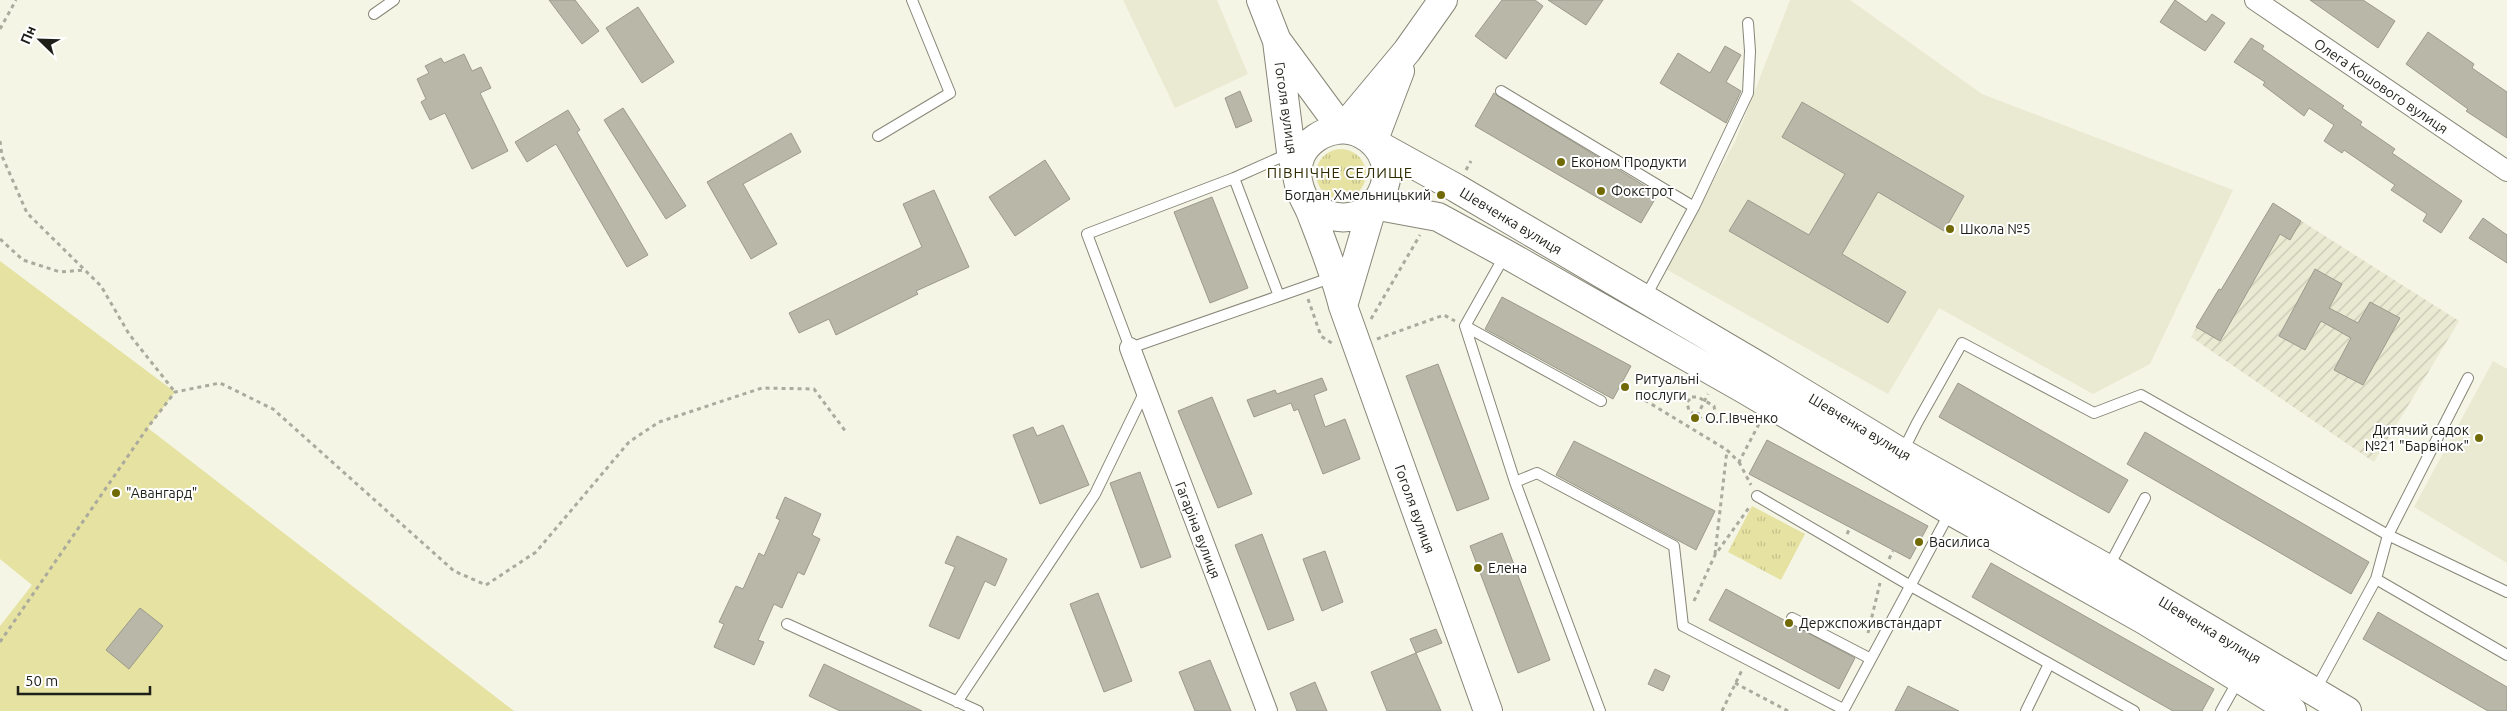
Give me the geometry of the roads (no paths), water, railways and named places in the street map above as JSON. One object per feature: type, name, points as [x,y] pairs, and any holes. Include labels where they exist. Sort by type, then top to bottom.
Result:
[{"type":"street","name":"Гоголя вулиця","points":[[1261,0],[1277,41],[1294,163],[1299,185],[1335,276],[1343,306],[1488,711]]},
{"type":"street","points":[[1343,306],[1373,205],[1385,185],[1386,174],[1385,162],[1373,142],[1364,135],[1342,129],[1407,51],[1443,0]]},
{"type":"street","name":"Олега Кошового вулиця","points":[[2255,0],[2507,171]]},
{"type":"street","name":"Гоголя вулиця","points":[[1277,41],[1342,129],[1325,133],[1310,142],[1298,162],[1294,163]]},
{"type":"street","points":[[1373,142],[1407,51]]},
{"type":"street","name":"Шевченка вулиця","points":[[1373,142],[1456,188],[1645,299],[1902,454],[2108,569],[2347,711]]},
{"type":"street","points":[[1307,203],[1319,212],[1342,218],[1364,212],[1373,205]]},
{"type":"street","name":"Шевченка вулиця","points":[[1373,205],[1438,218],[1506,254],[1761,399],[1955,514],[2146,621],[2292,711]]},
{"type":"street","name":"Гагаріна вулиця","points":[[1130,348],[1267,711]]},
{"type":"street","points":[[1955,514],[1972,493]]},
{"type":"lane","points":[[374,14],[394,0]]},
{"type":"lane","points":[[878,136],[950,93],[912,0]]},
{"type":"lane","points":[[1645,299],[1694,207],[1748,93],[1750,51],[1748,23]]},
{"type":"lane","points":[[1501,91],[1694,207]]},
{"type":"lane","points":[[1294,163],[1234,178],[1087,234],[1130,348],[1335,276]]},
{"type":"lane","points":[[1234,178],[1279,296]]},
{"type":"lane","points":[[1506,254],[1465,326],[1515,482],[1600,711]]},
{"type":"lane","points":[[1465,326],[1601,401]]},
{"type":"lane","points":[[1902,454],[1916,423],[1962,343],[2094,413],[2142,394],[2388,535],[2507,592]]},
{"type":"lane","points":[[2314,692],[2376,579],[2388,535],[2468,378]]},
{"type":"lane","points":[[958,702],[1095,494],[1146,390]]},
{"type":"lane","points":[[1515,482],[1537,473],[1674,546],[1683,626],[1746,661],[1843,710],[1866,657],[1908,585],[1955,514]]},
{"type":"lane","points":[[1757,496],[1908,585],[2134,711]]},
{"type":"lane","points":[[2108,569],[2145,498]]},
{"type":"lane","points":[[2376,579],[2507,655]]},
{"type":"lane","points":[[1792,618],[1866,657]]},
{"type":"lane","points":[[787,624],[978,711]]},
{"type":"lane","points":[[2026,711],[2049,664]]},
{"type":"lane","points":[[2221,711],[2239,679]]},
{"type":"place","name":"Економ Продукти","points":[[1561,162]]},
{"type":"place","name":"Фокстрот","points":[[1601,191]]},
{"type":"place","name":"Богдан Хмельницький","points":[[1441,195]]},
{"type":"place","name":"Школа №5","points":[[1950,229]]},
{"type":"place","name":"Ритуальні послуги","points":[[1625,387]]},
{"type":"place","name":"О.Г.Івченко","points":[[1695,418]]},
{"type":"place","name":"Дитячий садок №21 \"Барвінок\"","points":[[2479,438]]},
{"type":"place","name":"\"Авангард\"","points":[[116,493]]},
{"type":"place","name":"Василиса","points":[[1919,542]]},
{"type":"place","name":"Елена","points":[[1478,568]]},
{"type":"place","name":"Держспоживстандарт","points":[[1789,623]]},
{"type":"district","name":"ПІВНІЧНЕ СЕЛИЩЕ","points":[[1340,172]]}]
